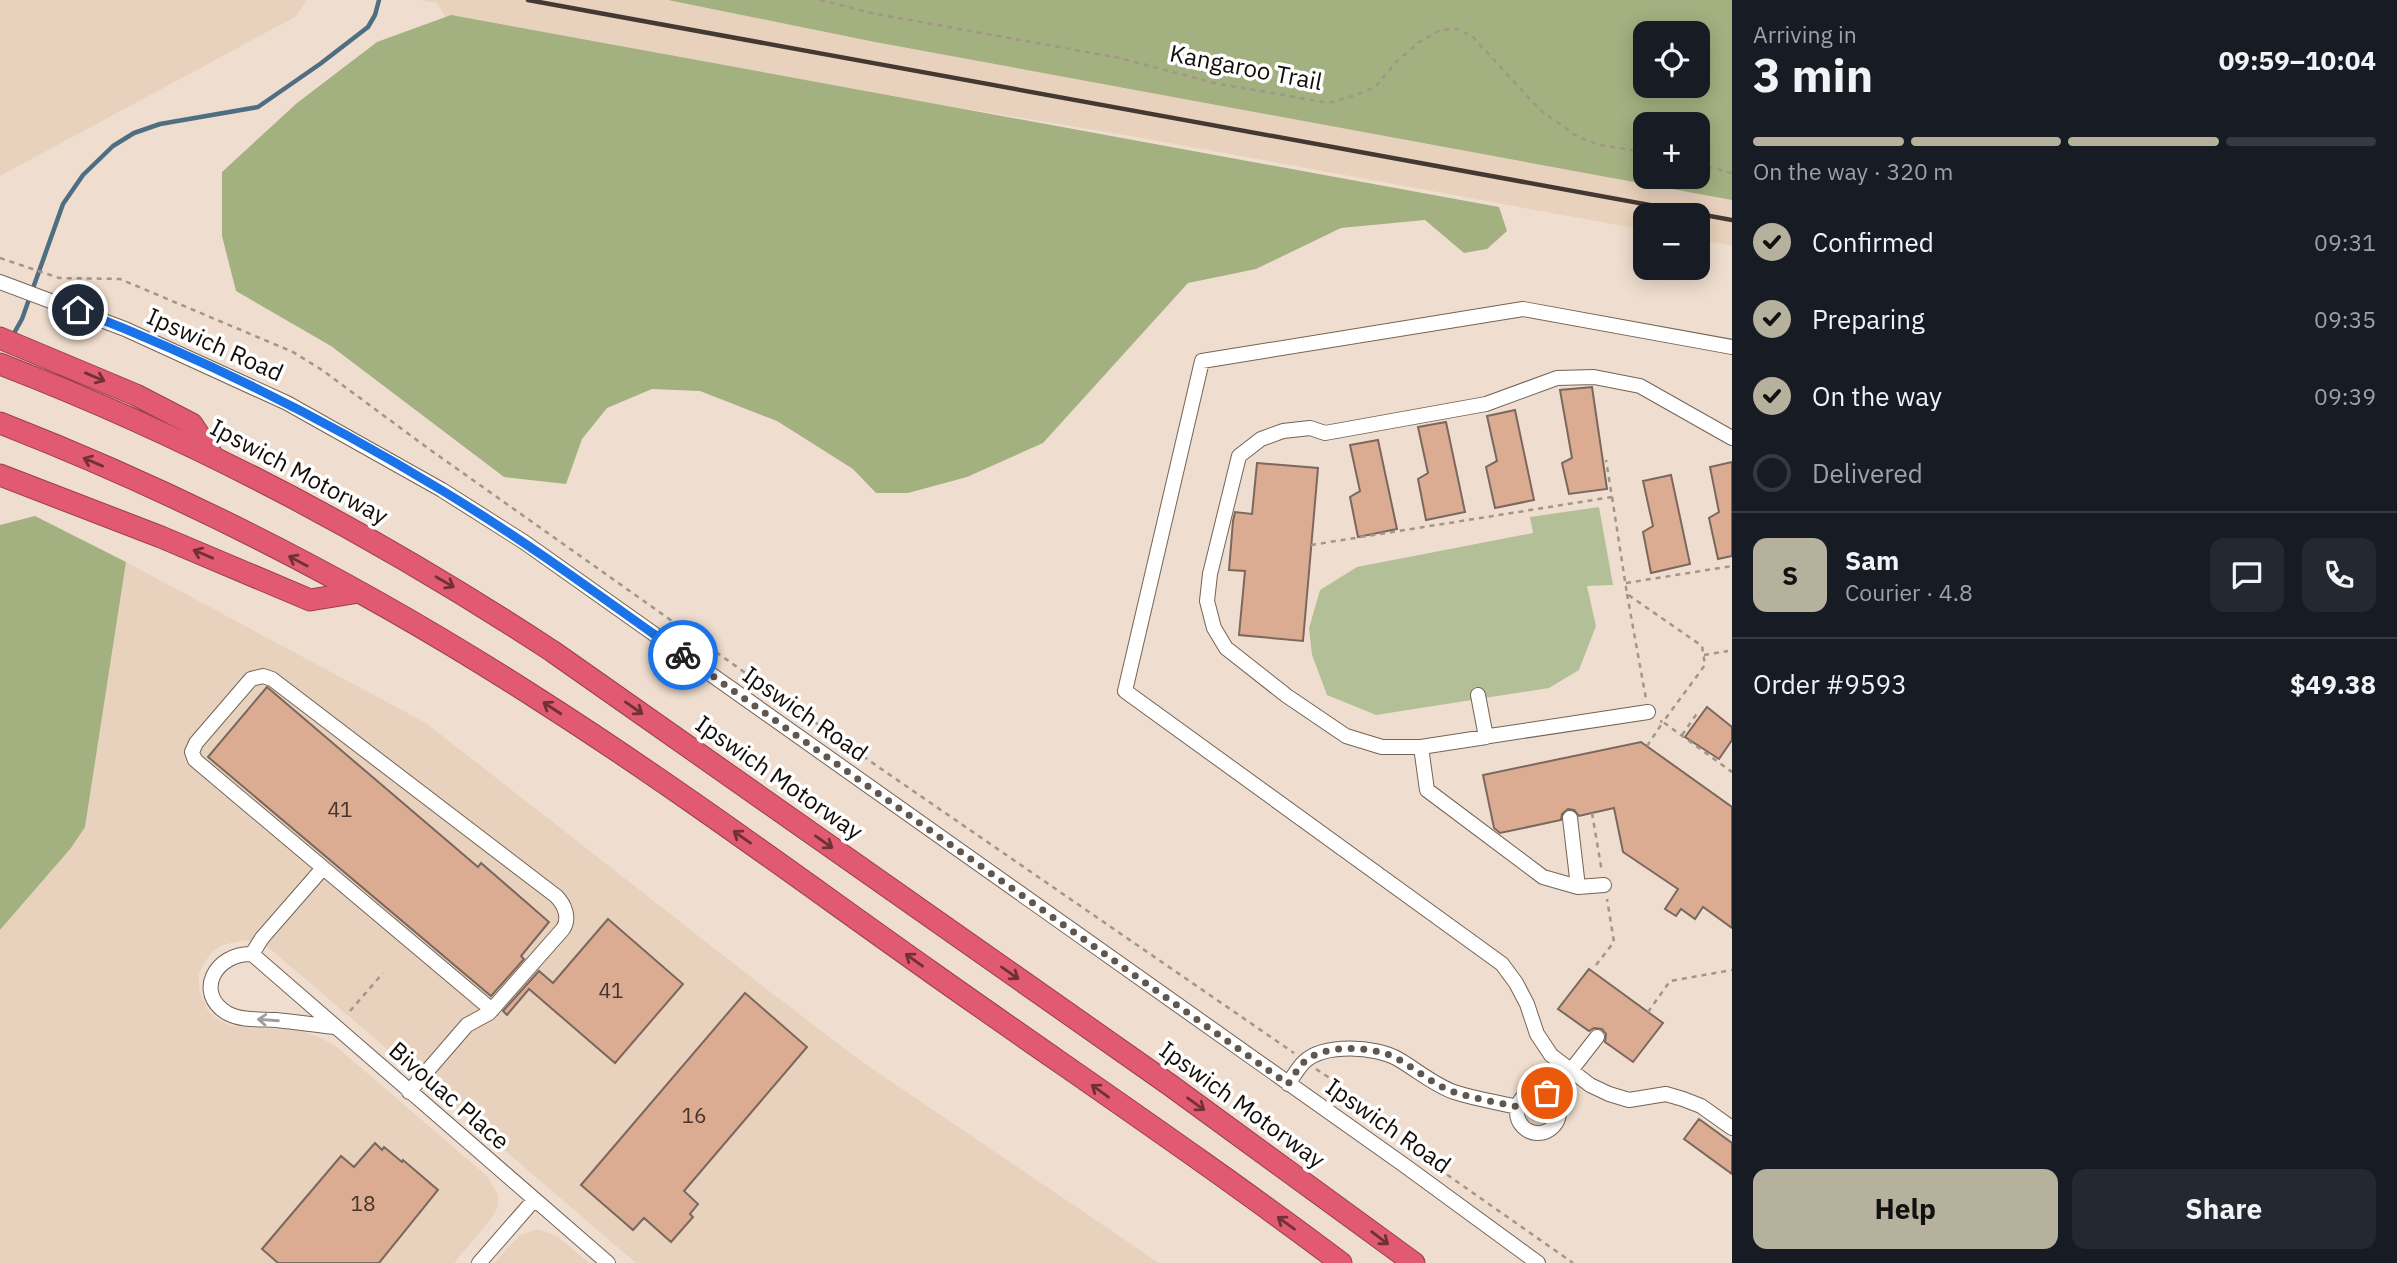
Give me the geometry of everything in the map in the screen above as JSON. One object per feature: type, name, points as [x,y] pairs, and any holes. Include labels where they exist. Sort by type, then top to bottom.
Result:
[{"type":"highway","points":[[0,338],[136,395],[192,424],[213,456]]},
{"type":"highway","name":"Ipswich Motorway","points":[[0,364],[108,408],[213,456],[282,490],[465,593],[552,651],[1159,1078],[1414,1263]]},
{"type":"highway","points":[[4,424],[178,500],[359,593],[484,665],[609,745],[798,876],[1341,1263]]},
{"type":"highway","points":[[0,475],[161,537],[310,600],[359,593]]},
{"type":"street","name":"Ipswich Road","points":[[0,282],[125,329],[288,403],[454,497],[524,542],[1538,1263]]},
{"type":"street","points":[[1732,347],[1523,309],[1202,361],[1125,691],[1502,964],[1516,983],[1527,1004],[1537,1034],[1551,1055],[1590,1085],[1629,1100],[1666,1094],[1683,1098],[1701,1106],[1732,1128]]},
{"type":"street","points":[[1648,712],[1421,747],[1382,747],[1346,736],[1287,696],[1226,648],[1214,628],[1206,601],[1239,456],[1261,439],[1283,431],[1310,428],[1325,433],[1486,404],[1557,378],[1582,377],[1640,386],[1732,438]]},
{"type":"street","points":[[409,1092],[467,1025],[492,1010],[566,925],[566,912],[562,902],[272,679],[257,677],[249,682],[195,743],[192,752],[194,758],[200,766],[492,1010]]},
{"type":"street","points":[[1478,695],[1486,737],[1483,737]]},
{"type":"street","points":[[1421,747],[1427,790],[1543,877],[1578,887],[1604,885]]},
{"type":"street","points":[[1570,818],[1578,887]]},
{"type":"street","points":[[323,868],[262,938],[252,954],[227,958],[215,971],[211,986],[214,1003],[229,1015],[335,1027]]},
{"type":"street","name":"Bivouac Place","points":[[252,954],[608,1263]]},
{"type":"street","points":[[1551,1096],[1597,1037]]},
{"type":"street","points":[[1288,1084],[1305,1061],[1333,1050],[1354,1048],[1395,1057],[1432,1082],[1454,1092],[1518,1107]]},
{"type":"street","points":[[1540,1091],[1551,1096],[1556,1102],[1558,1117],[1552,1128],[1533,1132],[1527,1129],[1518,1116],[1518,1107],[1526,1095],[1540,1091]]},
{"type":"street","points":[[479,1263],[534,1200]]},
{"type":"path","name":"Kangaroo Trail","points":[[820,0],[927,24],[1120,58],[1214,83],[1329,103],[1374,87],[1395,63],[1419,42],[1440,30],[1457,29],[1472,36],[1540,110],[1578,137],[1600,145],[1633,150]]},
{"type":"path","points":[[1710,167],[1732,173]]},
{"type":"path","points":[[0,258],[59,278],[120,279],[302,358],[665,614],[793,708],[1286,1047]]},
{"type":"path","points":[[1606,460],[1648,712],[1732,772]]},
{"type":"path","points":[[1311,545],[1612,497]]},
{"type":"path","points":[[1626,583],[1732,566]]},
{"type":"path","points":[[1628,594],[1702,646],[1704,655],[1705,665],[1647,746]]},
{"type":"path","points":[[1704,655],[1728,651]]},
{"type":"path","points":[[1682,736],[1698,712]]},
{"type":"path","points":[[1648,1012],[1670,981],[1732,971]]},
{"type":"path","points":[[350,1011],[383,973]]},
{"type":"path","points":[[1326,1076],[1352,1108],[1573,1263]]},
{"type":"shaded area","points":[[0,0],[307,0],[295,17],[0,176]]},
{"type":"shaded area","points":[[420,0],[767,0],[1633,175],[1633,189],[1710,189],[1710,183],[1732,185],[1732,246],[1710,241],[1710,203],[1633,203],[1633,228],[1136,137],[449,23],[437,3]]},
{"type":"shaded area","points":[[126,562],[426,723],[861,1061],[1159,1263],[636,1263],[269,948],[246,940],[222,945],[211,953],[203,965],[199,974],[199,989],[208,1011],[232,1026],[303,1031],[338,1048],[488,1177],[498,1195],[498,1206],[492,1218],[454,1263],[0,1263],[0,930],[71,848],[85,827]]},
{"type":"shaded area","points":[[538,1229],[557,1236],[589,1263],[494,1263],[520,1235]]},
{"type":"green space","points":[[668,0],[1732,0],[1732,200],[1672,189],[1710,189],[1710,112],[1633,112],[1633,182],[875,42]]},
{"type":"green space","points":[[451,15],[1499,207],[1507,231],[1487,249],[1464,253],[1425,220],[1341,228],[1256,269],[1188,283],[1043,443],[967,477],[908,493],[876,493],[853,469],[777,421],[700,391],[652,389],[607,408],[582,439],[566,484],[504,477],[331,346],[236,291],[222,236],[222,172],[297,103],[377,42]]},
{"type":"green space","points":[[1599,507],[1613,585],[1587,586],[1596,626],[1579,670],[1549,688],[1376,715],[1327,695],[1312,655],[1309,628],[1320,590],[1357,567],[1533,533],[1530,517]]},
{"type":"green space","points":[[35,516],[126,562],[85,827],[71,848],[0,930],[0,525]]},
{"type":"building","points":[[1592,387],[1607,489],[1569,494],[1562,463],[1572,458],[1560,390]]},
{"type":"building","points":[[1515,410],[1534,500],[1495,508],[1486,467],[1497,461],[1487,416]]},
{"type":"building","points":[[1446,422],[1465,512],[1426,520],[1418,479],[1428,473],[1418,427]]},
{"type":"building","points":[[1378,440],[1397,529],[1358,537],[1350,497],[1360,491],[1350,445]]},
{"type":"building","points":[[1732,462],[1732,556],[1718,559],[1709,518],[1719,512],[1710,467]]},
{"type":"building","points":[[1257,463],[1318,468],[1303,641],[1239,635],[1245,571],[1229,570],[1233,521],[1235,512],[1252,514]]},
{"type":"building","points":[[1671,475],[1690,564],[1651,573],[1643,532],[1653,526],[1643,481]]},
{"type":"building","points":[[267,687],[478,867],[481,863],[549,922],[521,956],[524,959],[491,996],[208,757]]},
{"type":"building","points":[[1707,707],[1732,727],[1732,740],[1719,759],[1685,737]]},
{"type":"building","points":[[1641,742],[1732,807],[1732,928],[1703,907],[1695,919],[1681,909],[1676,916],[1665,909],[1678,889],[1623,852],[1614,808],[1579,816],[1574,810],[1568,809],[1562,814],[1561,820],[1500,833],[1494,828],[1483,775]]},
{"type":"building","points":[[608,919],[683,984],[615,1063],[529,989],[507,1015],[503,1011],[539,971],[553,983]]},
{"type":"building","points":[[1589,969],[1663,1023],[1633,1062],[1605,1042],[1606,1034],[1602,1029],[1594,1028],[1589,1031],[1558,1009]]},
{"type":"building","points":[[745,993],[807,1047],[684,1191],[698,1204],[690,1214],[693,1217],[671,1242],[644,1218],[633,1230],[581,1185]]},
{"type":"building","points":[[1699,1119],[1732,1143],[1732,1174],[1684,1139]]},
{"type":"building","points":[[375,1143],[382,1150],[384,1147],[402,1162],[403,1160],[438,1190],[379,1263],[278,1263],[262,1249],[341,1156],[354,1167]]},
{"type":"waterway","points":[[13,335],[22,319],[63,204],[83,175],[113,146],[134,133],[160,124],[258,107],[368,27],[379,0]]},
{"type":"railway","points":[[528,0],[1732,220]]},
{"type":"way so far","points":[[683,655],[1288,1084],[1305,1061],[1333,1050],[1354,1048],[1395,1057],[1432,1082],[1454,1092],[1518,1107],[1526,1095],[1532,1092],[1547,1093]]},
{"type":"route","points":[[78,310],[288,403],[396,463],[524,542],[683,655]]}]
